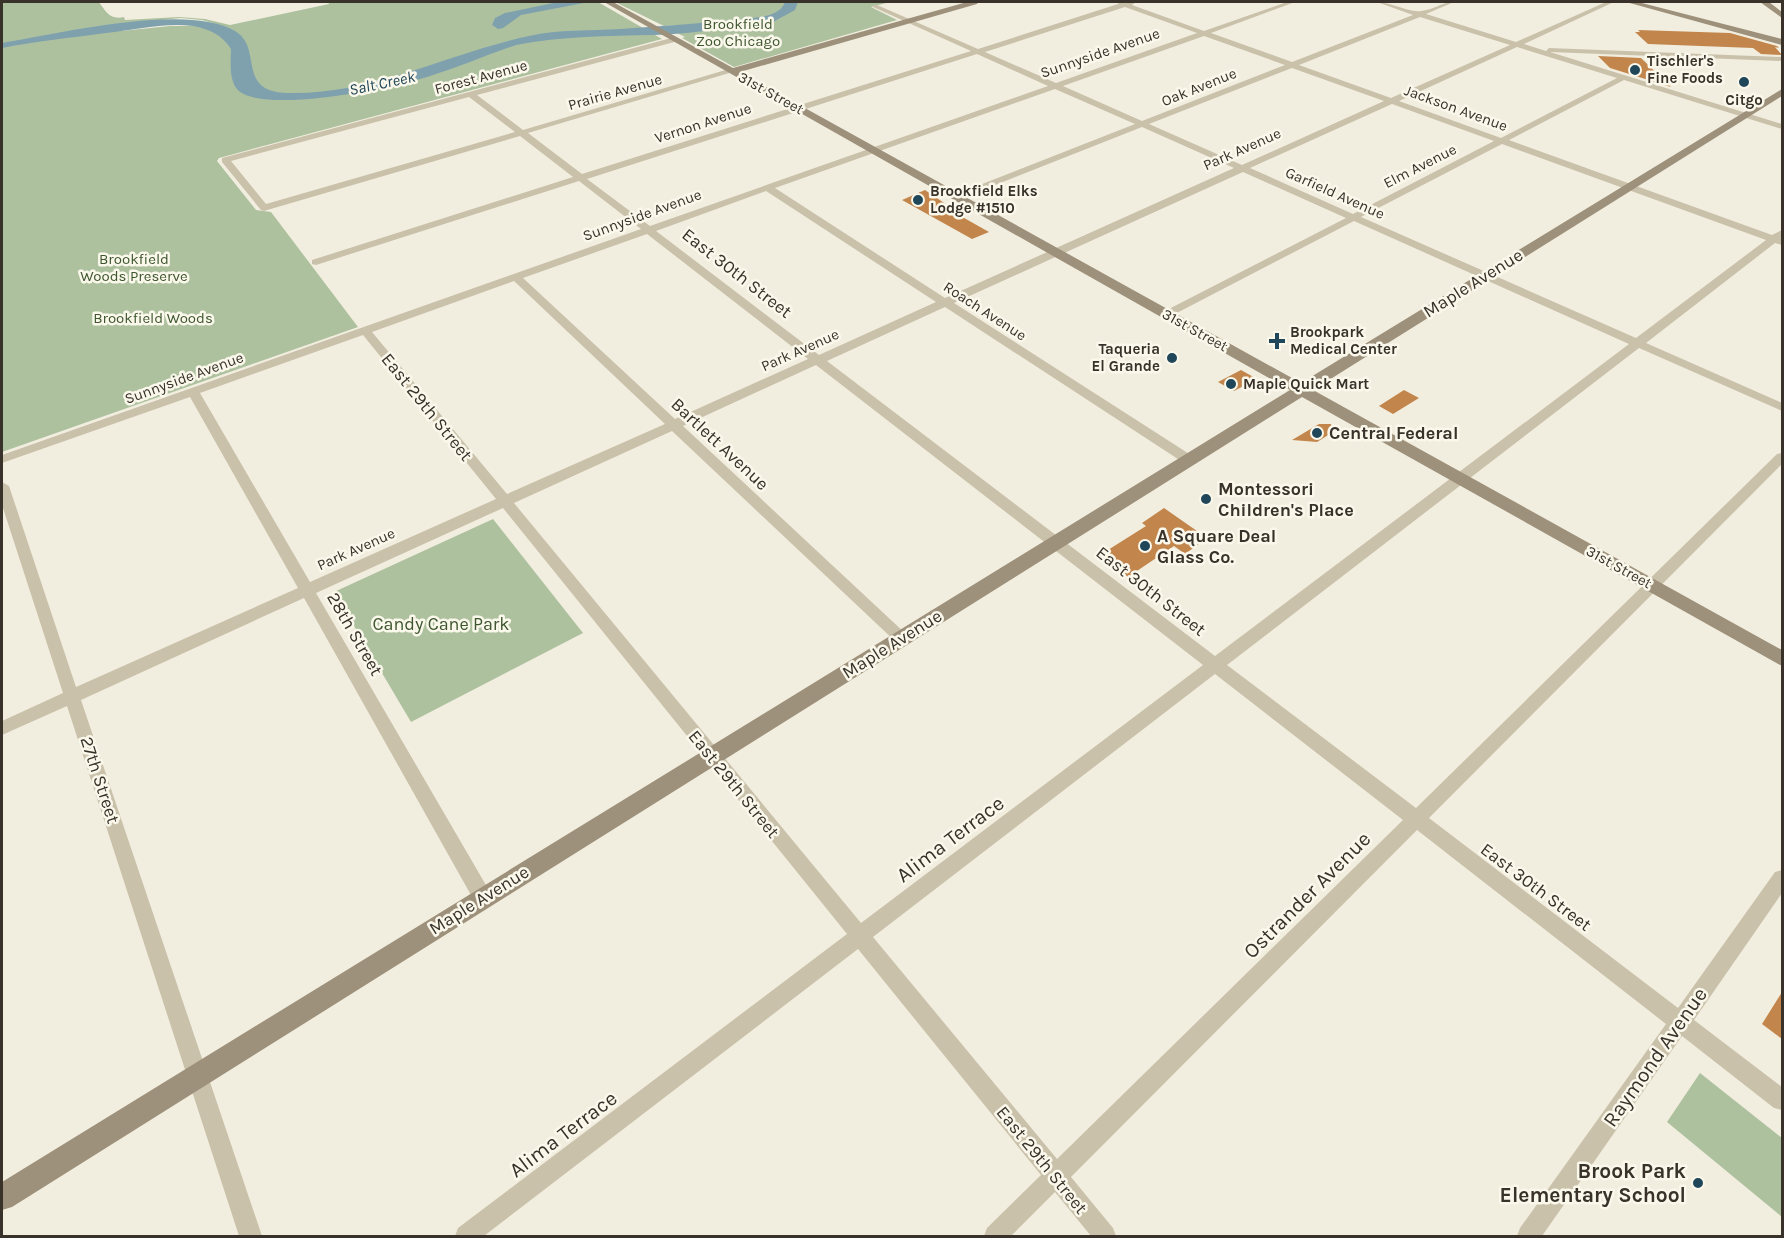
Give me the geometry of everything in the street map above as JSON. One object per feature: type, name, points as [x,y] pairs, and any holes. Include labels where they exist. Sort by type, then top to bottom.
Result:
[{"type":"street","name":"31st Street","points":[[608,2],[1782,659]]},
{"type":"street","name":"Prairie Avenue","points":[[264,208],[974,2]]},
{"type":"street","name":"Jackson Avenue","points":[[1126,2],[1204,33],[1502,141],[1780,238]]},
{"type":"street","name":"Vernon Avenue","points":[[316,262],[1126,2]]},
{"type":"street","name":"Sunnyside Avenue","points":[[2,459],[1292,2]]},
{"type":"street","points":[[1369,2],[1418,15]]},
{"type":"street","points":[[1380,2],[1782,127]]},
{"type":"street","name":"Oak Avenue","points":[[957,197],[1451,2]]},
{"type":"street","name":"Park Avenue","points":[[2,728],[1611,2]]},
{"type":"street","points":[[1630,2],[1782,42]]},
{"type":"street","points":[[1764,2],[1782,16]]},
{"type":"street","name":"Garfield Avenue","points":[[875,6],[1782,406]]},
{"type":"street","name":"Forest Avenue","points":[[264,208],[225,160],[672,38]]},
{"type":"street","points":[[1513,45],[1782,52]]},
{"type":"street","points":[[1528,48],[1782,59]]},
{"type":"street","name":"Elm Avenue","points":[[1167,314],[1623,78]]},
{"type":"street","name":"Maple Avenue","points":[[2,1197],[1782,92]]},
{"type":"street","name":"East 30th Street","points":[[471,94],[1782,1100]]},
{"type":"street","name":"Roach Avenue","points":[[766,187],[1189,460]]},
{"type":"street","name":"Alima Terrace","points":[[466,1236],[1638,343],[1780,238]]},
{"type":"street","name":"Bartlett Avenue","points":[[515,276],[901,638]]},
{"type":"street","name":"East 29th Street","points":[[365,330],[1105,1236]]},
{"type":"street","name":"28th Street","points":[[192,391],[483,898]]},
{"type":"street","name":"Ostrander Avenue","points":[[995,1236],[1782,457]]},
{"type":"street","name":"27th Street","points":[[2,486],[250,1236]]},
{"type":"street","name":"Raymond Avenue","points":[[1528,1236],[1782,878]]},
{"type":"green space","name":"Brookfield Woods","points":[[2,2],[99,2],[109,14],[124,17],[125,20],[179,17],[205,19],[230,25],[329,4],[328,2],[598,2],[662,39],[219,158],[217,161],[256,210],[271,212],[358,327],[2,452]],"holes":[[[180,18],[202,20],[223,26],[170,26],[121,31],[116,25]]]},
{"type":"green space","name":"Brookfield Zoo Chicago","points":[[615,2],[890,2],[871,7],[897,20],[734,67],[682,38],[685,37],[677,33],[678,25],[664,26]]},
{"type":"green space","name":"Candy Cane Park","points":[[493,519],[583,633],[411,722],[334,592]]},
{"type":"green space","points":[[1700,1073],[1782,1138],[1782,1217],[1667,1122]]},
{"type":"water","points":[[558,2],[589,2],[521,15],[503,28],[498,29],[492,25],[495,18],[505,13]]},
{"type":"water","name":"Salt Creek","points":[[785,2],[798,2],[795,10],[773,22],[759,25],[654,35],[585,37],[533,42],[516,45],[452,69],[389,87],[304,99],[256,98],[240,92],[232,78],[231,49],[215,33],[193,26],[150,27],[2,48],[2,43],[124,23],[187,20],[214,23],[235,31],[243,39],[248,48],[252,68],[261,85],[272,91],[288,93],[319,92],[380,80],[499,43],[540,34],[747,19],[774,13]]},
{"type":"building","points":[[1638,30],[1730,33],[1777,46],[1779,48],[1775,47],[1782,55],[1761,54],[1753,48],[1648,44],[1635,32],[1640,32]]},
{"type":"building","name":"Tischler's Fine Foods","points":[[1598,56],[1641,58],[1671,87],[1610,68]]},
{"type":"building","points":[[925,190],[953,209],[950,210],[989,232],[972,239],[902,200]]},
{"type":"building","points":[[1241,370],[1257,379],[1234,391],[1218,382]]},
{"type":"building","points":[[1404,390],[1419,398],[1393,414],[1379,406]]},
{"type":"building","name":"Central Federal","points":[[1319,424],[1331,424],[1333,432],[1317,442],[1292,440]]},
{"type":"building","points":[[1164,508],[1207,538],[1185,554],[1174,546],[1128,577],[1100,555],[1146,526],[1142,523]]},
{"type":"building","points":[[1782,992],[1782,1039],[1762,1024]]},
{"type":"place","name":"Tischler's Fine Foods","points":[[1635,70]]},
{"type":"place","name":"Citgo","points":[[1744,82]]},
{"type":"place","name":"Brookfield Elks Lodge #1510","points":[[918,200]]},
{"type":"place","name":"Brookpark Medical Center","points":[[1277,341]]},
{"type":"place","name":"Taqueria El Grande","points":[[1172,358]]},
{"type":"place","name":"Maple Quick Mart","points":[[1231,384]]},
{"type":"place","name":"Central Federal","points":[[1317,433]]},
{"type":"place","name":"Montessori Children's Place","points":[[1206,499]]},
{"type":"place","name":"A Square Deal Glass Co.","points":[[1145,546]]},
{"type":"place","name":"Brook Park Elementary School","points":[[1698,1183]]},
{"type":"park label","name":"Brookfield Woods Preserve","points":[[134,268]]}]
